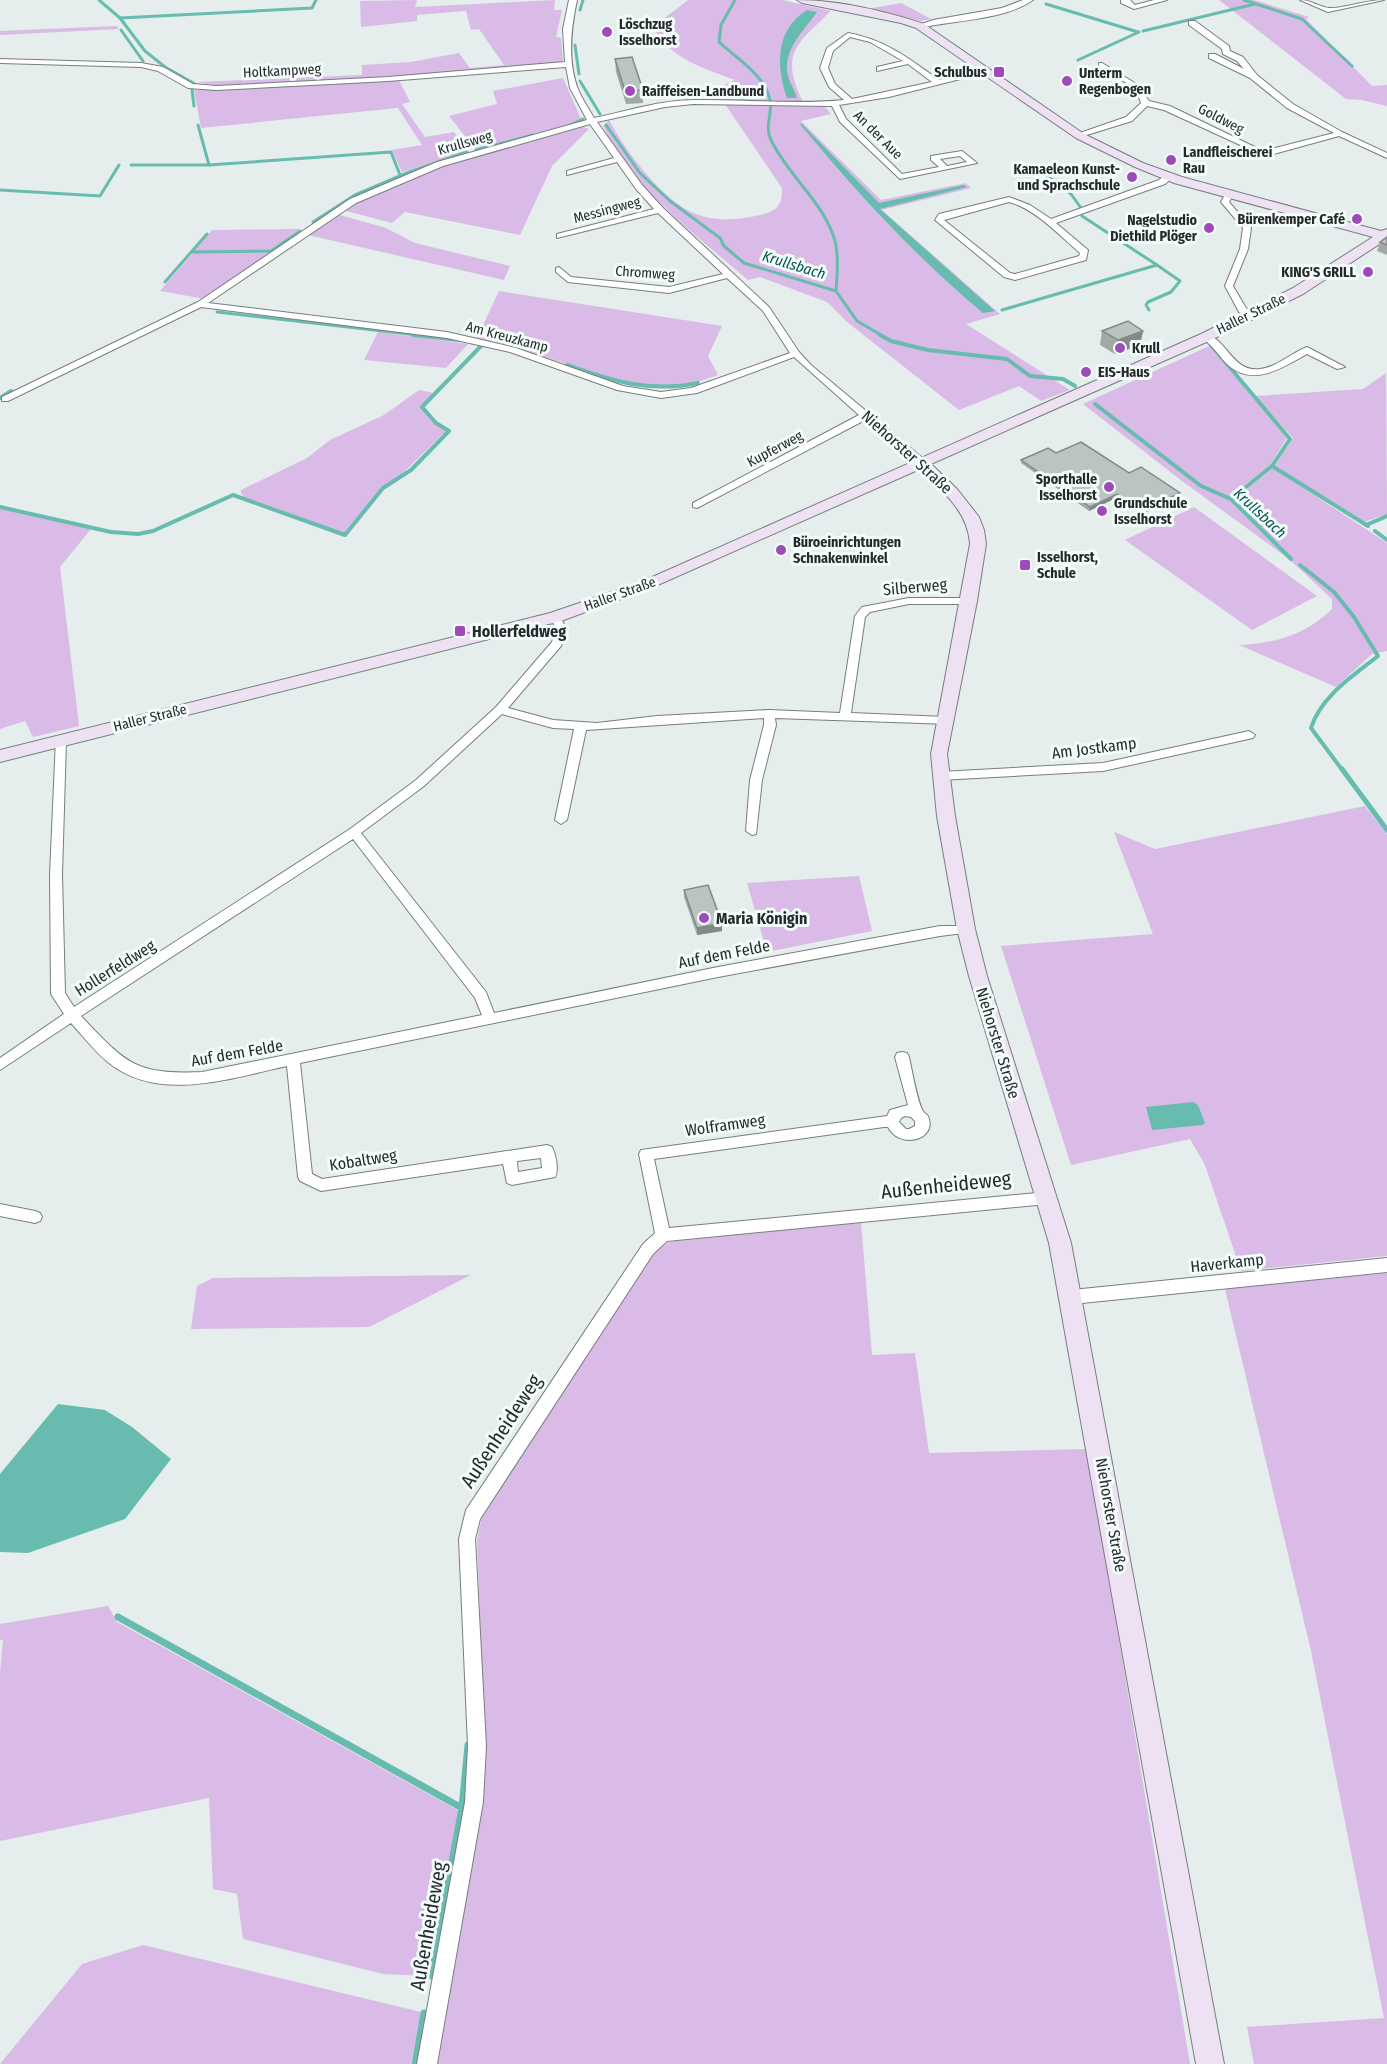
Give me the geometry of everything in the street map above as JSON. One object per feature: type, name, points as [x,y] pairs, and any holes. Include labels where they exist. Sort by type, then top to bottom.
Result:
[{"type":"street","name":"Niehorster Straße","points":[[573,0],[567,29],[568,64],[574,88],[617,160],[660,210],[766,309],[796,354],[808,367],[922,463],[952,492],[972,517],[977,530],[978,544],[969,601],[939,754],[940,776],[966,929],[993,1030],[1060,1243],[1072,1297],[1210,2064]]},
{"type":"street","points":[[802,0],[903,20],[920,26],[1080,136],[1169,177],[1386,235]]},
{"type":"street","points":[[920,26],[938,20],[1015,7],[1029,0]]},
{"type":"street","points":[[1126,0],[1124,1],[1134,7],[1163,0]]},
{"type":"street","points":[[1304,0],[1328,10],[1380,0]]},
{"type":"street","points":[[1192,23],[1226,48],[1226,52],[1240,59],[1253,76],[1290,106],[1337,131],[1339,135],[1347,136],[1387,156]]},
{"type":"street","points":[[850,102],[832,85],[824,68],[830,50],[844,36],[873,40],[937,82]]},
{"type":"street","points":[[1226,52],[1212,57],[1253,76]]},
{"type":"street","name":"Holtkampweg","points":[[0,61],[141,65],[160,69],[191,86],[216,87],[388,79],[568,64]]},
{"type":"street","points":[[880,69],[909,62]]},
{"type":"street","points":[[1080,136],[1129,119],[1145,103],[1146,98],[1141,91],[1102,65]]},
{"type":"street","name":"Krullsweg","points":[[4,399],[201,304],[352,201],[440,164],[592,121],[657,107],[693,102],[835,104],[889,95],[985,70]]},
{"type":"street","name":"Goldweg","points":[[1145,103],[1176,112],[1262,153],[1270,153],[1339,135]]},
{"type":"street","name":"An der Aue","points":[[835,104],[843,120],[900,177],[945,168]]},
{"type":"street","points":[[570,173],[617,160]]},
{"type":"street","points":[[1048,223],[1108,203],[1169,177]]},
{"type":"street","points":[[1230,193],[1226,202],[1227,207],[1238,215],[1247,228],[1244,249],[1229,286],[1242,310],[1251,315]]},
{"type":"street","points":[[1009,199],[1019,200],[1048,223],[1084,252],[1083,258],[1015,277],[1007,275],[939,220],[942,216],[1009,199]]},
{"type":"street","name":"Messingweg","points":[[560,236],[660,210]]},
{"type":"street","name":"Haller Straße","points":[[0,756],[555,617],[646,585],[1206,337],[1298,291],[1386,235]]},
{"type":"street","name":"Chromweg","points":[[559,270],[568,279],[669,290],[679,290],[731,274]]},
{"type":"street","name":"Am Kreuzkamp","points":[[201,304],[209,307],[466,339],[521,352],[633,392],[656,395],[689,391],[777,358],[796,354]]},
{"type":"street","name":"Haller Straße","points":[[1206,337],[1215,342],[1234,364],[1247,373],[1262,374],[1307,350],[1340,367]]},
{"type":"street","name":"Kupferweg","points":[[697,505],[866,415]]},
{"type":"street","name":"Silberweg","points":[[845,716],[860,616],[866,609],[909,601],[969,601]]},
{"type":"street","name":"Hollerfeldweg","points":[[0,1065],[72,1015],[354,832],[420,783],[500,710],[557,643],[561,628],[555,617]]},
{"type":"street","points":[[500,710],[553,724],[597,727],[716,716],[769,714],[946,721]]},
{"type":"street","points":[[752,831],[756,780],[770,725],[769,714]]},
{"type":"street","points":[[561,820],[581,726]]},
{"type":"street","name":"Am Jostkamp","points":[[940,776],[1103,767],[1249,735]]},
{"type":"street","name":"Auf dem Felde","points":[[60,741],[56,875],[58,994],[72,1015],[114,1059],[131,1070],[153,1077],[176,1080],[202,1078],[489,1017],[773,961],[966,929]]},
{"type":"street","points":[[354,832],[481,996],[489,1017]]},
{"type":"street","points":[[892,1122],[895,1131],[905,1136],[916,1135],[922,1128],[922,1119],[915,1112],[902,1058]]},
{"type":"street","name":"Kobaltweg","points":[[293,1059],[305,1177],[321,1185],[509,1156]]},
{"type":"street","name":"Wolframweg","points":[[663,1235],[646,1154],[884,1121],[892,1122],[895,1114],[904,1110],[915,1112]]},
{"type":"street","name":"Außenheideweg","points":[[427,2064],[474,1802],[477,1746],[467,1539],[471,1516],[648,1249],[663,1235],[1047,1198]]},
{"type":"street","points":[[0,1210],[35,1217]]},
{"type":"street","name":"Haverkamp","points":[[1072,1297],[1387,1265]]},
{"type":"shaded area","points":[[417,0],[415,7],[555,0],[554,10],[562,10],[556,37],[561,38],[563,60],[559,63],[390,77],[217,86],[197,82],[362,75],[362,65],[411,62],[459,53],[470,68],[504,65],[479,29],[471,30],[466,11],[417,15],[417,21],[361,27],[360,1]]},
{"type":"shaded area","points":[[688,0],[782,0],[831,11],[809,32],[795,50],[792,72],[803,102],[713,100],[713,90],[735,80],[688,61],[668,47],[653,27]]},
{"type":"shaded area","points":[[1219,0],[1254,0],[1309,17],[1306,19],[1372,86],[1387,85],[1387,106],[1346,99]]},
{"type":"shaded area","points":[[901,3],[931,19],[921,21],[867,9]]},
{"type":"shaded area","points":[[807,10],[817,12],[791,49],[787,67],[788,76],[797,98],[787,98],[781,74],[781,50],[789,28]]},
{"type":"shaded area","points":[[116,26],[119,29],[0,35],[0,31]]},
{"type":"shaded area","points":[[563,78],[581,119],[578,122],[475,149],[449,116],[497,104],[493,91]]},
{"type":"shaded area","points":[[399,80],[410,102],[402,104],[425,137],[454,132],[467,151],[402,172],[392,150],[422,145],[398,108],[201,128],[194,90]]},
{"type":"shaded area","points":[[725,104],[825,107],[831,114],[801,121],[881,200],[966,183],[971,188],[882,210],[1000,314],[966,324],[1070,390],[1041,401],[1019,386],[959,410],[847,322],[827,302],[760,277],[748,280],[687,228],[649,191],[631,171],[603,126],[609,120],[646,174],[683,208],[704,217],[720,219],[744,218],[770,212],[780,203],[782,188]]},
{"type":"shaded area","points":[[800,124],[879,203],[964,185],[967,187],[880,209],[995,311],[983,313],[910,246],[865,199]]},
{"type":"shaded area","points":[[583,127],[589,129],[552,166],[520,235],[405,212],[392,223],[346,211],[345,208],[409,177],[476,155]]},
{"type":"shaded area","points":[[340,215],[386,228],[415,243],[510,266],[504,280],[308,235],[332,217]]},
{"type":"shaded area","points":[[300,229],[270,250],[194,251],[212,230]]},
{"type":"shaded area","points":[[272,252],[205,299],[160,291],[193,253]]},
{"type":"shaded area","points":[[499,291],[722,326],[708,356],[718,375],[679,388],[638,387],[524,350],[477,338]]},
{"type":"shaded area","points":[[378,332],[468,344],[446,368],[364,360]]},
{"type":"shaded area","points":[[1209,346],[1287,438],[1270,465],[1231,496],[1234,499],[1273,468],[1387,543],[1387,651],[1372,654],[1336,687],[1239,645],[1277,640],[1301,631],[1332,609],[1332,599],[1289,559],[1182,481],[1083,404]]},
{"type":"shaded area","points":[[1386,373],[1387,514],[1364,522],[1275,466],[1293,438],[1256,396],[1363,389]]},
{"type":"shaded area","points":[[419,390],[434,393],[420,407],[434,423],[446,431],[402,474],[382,487],[344,533],[246,499],[241,493],[241,490],[307,458],[330,440],[384,415]]},
{"type":"shaded area","points":[[1194,507],[1317,596],[1252,630],[1125,540]]},
{"type":"shaded area","points":[[0,508],[91,529],[60,567],[79,726],[33,737],[25,721],[0,729]]},
{"type":"shaded area","points":[[1365,806],[1387,834],[1387,1256],[1241,1271],[1205,1165],[1190,1139],[1071,1165],[1001,946],[1153,934],[1114,832],[1155,849]]},
{"type":"shaded area","points":[[859,876],[872,931],[767,952],[747,883]]},
{"type":"shaded area","points":[[1193,1102],[1198,1105],[1205,1123],[1152,1130],[1146,1107]]},
{"type":"shaded area","points":[[861,1222],[872,1355],[915,1353],[929,1453],[1087,1449],[1190,2064],[436,2064],[483,1803],[485,1747],[477,1540],[482,1516],[652,1254],[669,1242]]},
{"type":"shaded area","points":[[1387,1273],[1387,2064],[1254,2064],[1247,2027],[1384,2018],[1311,1651],[1225,1289]]},
{"type":"shaded area","points":[[471,1275],[369,1327],[191,1329],[197,1286],[213,1278]]},
{"type":"shaded area","points":[[58,1404],[105,1410],[132,1427],[171,1459],[125,1519],[28,1553],[0,1552],[0,1474]]},
{"type":"shaded area","points":[[108,1606],[117,1622],[459,1811],[427,1976],[383,1974],[243,1939],[237,1894],[213,1889],[209,1798],[0,1841],[0,1672],[3,1640],[0,1640],[0,1624]]},
{"type":"shaded area","points":[[143,1945],[421,2012],[411,2064],[0,2064],[82,1964]]},
{"type":"building","points":[[632,57],[643,90],[625,91],[615,59]]},
{"type":"building","points":[[1387,237],[1387,245],[1380,242]]},
{"type":"building","points":[[1128,321],[1143,331],[1118,340],[1102,331]]},
{"type":"building","name":"Sporthalle Isselhorst","points":[[1081,442],[1129,473],[1141,467],[1180,493],[1141,511],[1117,494],[1090,507],[1021,460],[1048,448],[1056,453]]},
{"type":"building","name":"Maria Königin","points":[[708,885],[722,923],[697,928],[684,890]]},
{"type":"waterway","points":[[99,0],[120,18]]},
{"type":"waterway","points":[[120,18],[312,8],[316,0]]},
{"type":"waterway","points":[[580,10],[583,0]]},
{"type":"waterway","points":[[735,0],[721,25],[719,42],[756,75],[767,91],[771,105],[768,130],[771,140],[823,214],[835,241],[836,291]]},
{"type":"waterway","points":[[1244,0],[1302,19],[1352,66]]},
{"type":"waterway","points":[[1046,4],[1138,32]]},
{"type":"waterway","points":[[1143,31],[1255,4]]},
{"type":"waterway","points":[[120,18],[145,51],[165,67],[195,84]]},
{"type":"waterway","points":[[121,30],[143,61]]},
{"type":"waterway","points":[[1078,60],[1139,32]]},
{"type":"waterway","points":[[575,45],[579,74]]},
{"type":"waterway","points":[[580,81],[600,114]]},
{"type":"waterway","points":[[192,90],[194,106]]},
{"type":"waterway","points":[[573,124],[583,119]]},
{"type":"waterway","points":[[198,125],[209,165]]},
{"type":"waterway","name":"Krullsbach","points":[[606,125],[640,173],[670,201],[720,238],[724,246],[744,263],[836,291]]},
{"type":"waterway","points":[[476,150],[533,135]]},
{"type":"waterway","points":[[209,165],[391,152],[400,175]]},
{"type":"waterway","points":[[313,222],[355,195],[409,172],[467,152]]},
{"type":"waterway","points":[[0,190],[100,196],[119,165]]},
{"type":"waterway","points":[[131,165],[209,165]]},
{"type":"waterway","points":[[1039,170],[1071,194],[1081,208]]},
{"type":"waterway","points":[[1082,216],[1157,265]]},
{"type":"waterway","points":[[192,252],[271,251],[300,231]]},
{"type":"waterway","points":[[165,282],[207,234]]},
{"type":"waterway","points":[[1002,310],[1157,265]]},
{"type":"waterway","points":[[1149,310],[1146,305],[1148,302],[1171,292],[1180,281],[1157,265]]},
{"type":"waterway","name":"Krullsbach","points":[[836,291],[857,321],[883,336]]},
{"type":"waterway","points":[[217,312],[426,336]]},
{"type":"waterway","points":[[413,335],[459,340]]},
{"type":"waterway","name":"Krullsbach","points":[[880,335],[891,341],[928,350],[1007,359],[1030,376],[1063,379],[1075,386]]},
{"type":"waterway","points":[[0,507],[111,532],[138,534],[153,531],[233,495],[345,535],[383,488],[411,470],[449,431],[436,423],[422,407],[482,345]]},
{"type":"waterway","points":[[1211,345],[1290,439],[1272,466]]},
{"type":"waterway","points":[[567,365],[631,384],[664,387],[698,383]]},
{"type":"waterway","points":[[0,398],[11,391]]},
{"type":"waterway","name":"Krullsbach","points":[[1095,404],[1201,486],[1231,499]]},
{"type":"waterway","points":[[1231,499],[1272,466]]},
{"type":"waterway","points":[[1272,466],[1366,525]]},
{"type":"waterway","name":"Krullsbach","points":[[1231,499],[1291,559]]},
{"type":"waterway","points":[[1366,525],[1387,516]]},
{"type":"waterway","points":[[1375,531],[1387,540]]},
{"type":"waterway","name":"Krullsbach","points":[[1300,565],[1334,592],[1354,617],[1378,656],[1330,696],[1311,728],[1343,771]]},
{"type":"waterway","name":"Krullsbach","points":[[1342,769],[1387,830]]},
{"type":"waterway","points":[[118,1617],[462,1808]]},
{"type":"waterway","points":[[462,1808],[468,1745]]},
{"type":"waterway","points":[[431,1976],[462,1808]]},
{"type":"waterway","points":[[415,2064],[424,2013]]},
{"type":"place","name":"Löschzug Isselhorst","points":[[607,32]]},
{"type":"place","name":"Schulbus","points":[[999,72]]},
{"type":"place","name":"Unterm Regenbogen","points":[[1067,81]]},
{"type":"place","name":"Raiffeisen-Landbund","points":[[630,91]]},
{"type":"place","name":"Landfleischerei Rau","points":[[1171,160]]},
{"type":"place","name":"Kamaeleon Kunst- und Sprachschule","points":[[1132,177]]},
{"type":"place","name":"Bürenkemper Café","points":[[1357,219]]},
{"type":"place","name":"Nagelstudio Diethild Plöger","points":[[1209,228]]},
{"type":"place","name":"KING'S GRILL","points":[[1368,272]]},
{"type":"place","name":"Krull","points":[[1120,348]]},
{"type":"place","name":"EIS-Haus","points":[[1086,372]]},
{"type":"place","name":"Sporthalle Isselhorst","points":[[1109,487]]},
{"type":"place","name":"Grundschule Isselhorst","points":[[1102,511]]},
{"type":"place","name":"Büroeinrichtungen Schnakenwinkel","points":[[781,550]]},
{"type":"place","name":"Isselhorst, Schule","points":[[1025,565]]},
{"type":"place","name":"Hollerfeldweg","points":[[460,631]]},
{"type":"place","name":"Maria Königin","points":[[704,918]]}]
